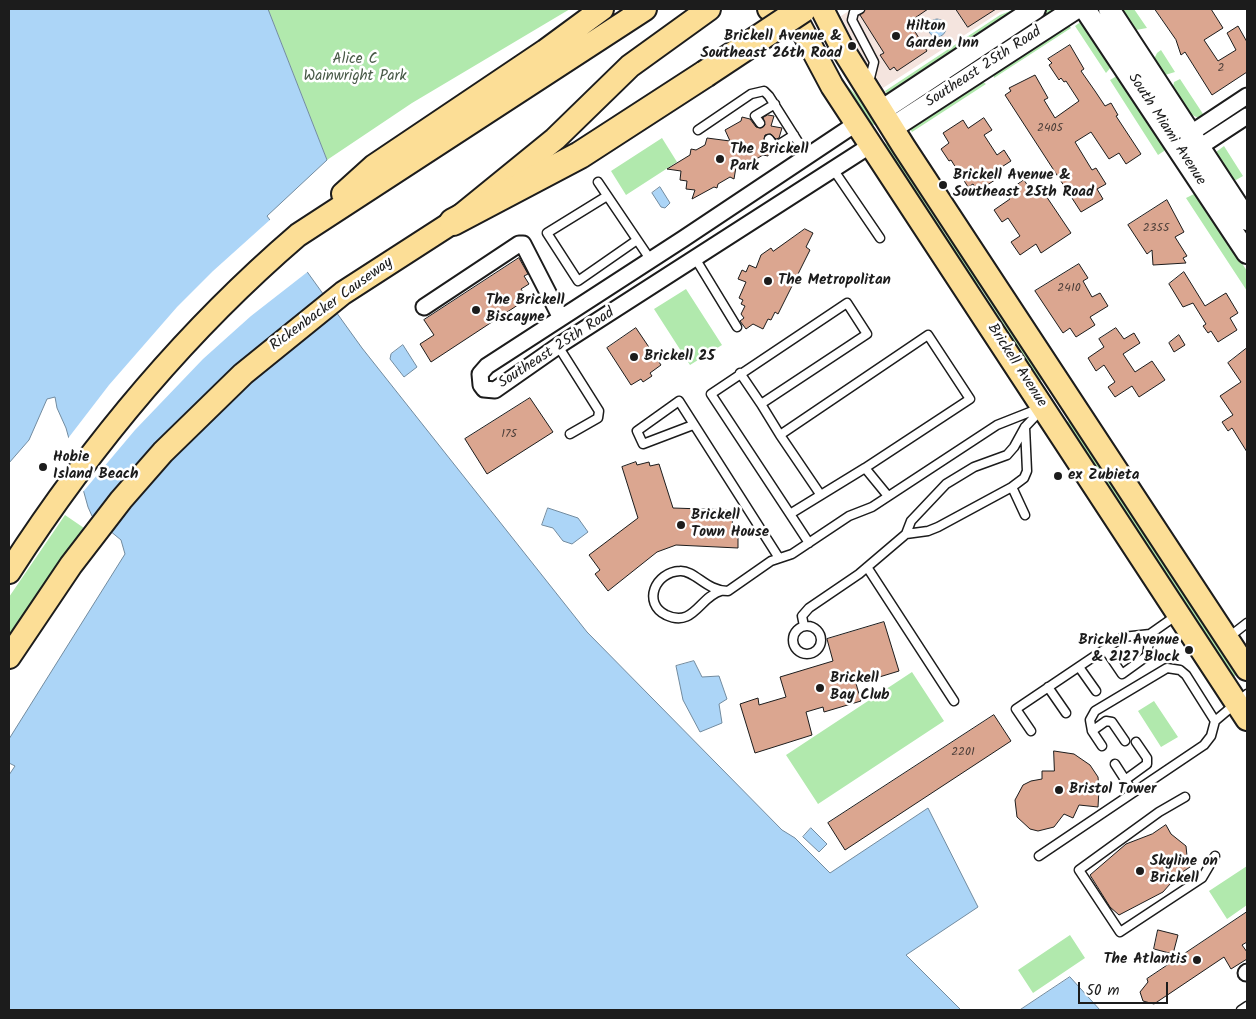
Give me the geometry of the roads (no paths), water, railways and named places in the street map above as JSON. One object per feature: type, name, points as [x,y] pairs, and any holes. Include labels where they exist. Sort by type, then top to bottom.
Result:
[{"type":"highway","points":[[453,222],[580,155],[705,74],[802,20]]},
{"type":"main road","points":[[9,572],[54,506],[116,424],[162,369],[223,304],[374,166],[545,51],[602,9]]},
{"type":"main road","points":[[298,235],[645,9]]},
{"type":"main road","name":"Rickenbacker Causeway","points":[[9,656],[92,535],[149,468],[211,404],[262,357],[343,293],[453,222],[555,139],[630,66],[709,9]]},
{"type":"main road","points":[[769,9],[802,20]]},
{"type":"main road","name":"Brickell Avenue","points":[[791,9],[802,20],[857,123],[871,145],[1178,614],[1244,705]]},
{"type":"main road","name":"Southeast 25th Road","points":[[887,119],[974,50],[1035,9]]},
{"type":"main road","name":"Southeast 25th Road","points":[[887,119],[985,68],[1075,9]]},
{"type":"main road","name":"South Miami Avenue","points":[[1085,9],[1187,145],[1247,220]]},
{"type":"main road","name":"South Miami Avenue","points":[[1109,9],[1247,253]]},
{"type":"main road","name":"Brickell Avenue","points":[[827,17],[867,89],[904,147],[1191,574],[1247,669]]},
{"type":"main road","points":[[974,50],[985,68]]},
{"type":"main road","points":[[857,123],[880,130],[904,147]]},
{"type":"main road","points":[[1044,408],[1067,392]]},
{"type":"street","points":[[1187,145],[1247,96]]},
{"type":"street","points":[[1187,145],[1247,116]]},
{"type":"street","name":"Southeast 25th Road","points":[[857,123],[487,366],[480,374],[481,385],[484,388],[495,390],[558,346],[871,145]]},
{"type":"street","points":[[789,168],[802,188]]},
{"type":"street","points":[[683,239],[695,258]]},
{"type":"street","points":[[424,307],[520,244],[523,244],[561,318]]},
{"type":"street","points":[[577,308],[588,327]]},
{"type":"lane","points":[[860,9],[852,16],[853,25],[874,62],[867,89]]},
{"type":"lane","points":[[827,17],[858,34]]},
{"type":"lane","points":[[698,130],[754,92],[764,91],[775,104],[807,156]]},
{"type":"lane","points":[[760,123],[755,116],[775,104]]},
{"type":"lane","points":[[769,139],[775,147],[794,135]]},
{"type":"lane","points":[[833,169],[880,238]]},
{"type":"lane","points":[[598,182],[650,259]]},
{"type":"lane","points":[[607,196],[547,233],[578,282],[637,240]]},
{"type":"lane","points":[[695,258],[737,327]]},
{"type":"lane","points":[[761,404],[867,334],[847,303],[711,394],[809,543]]},
{"type":"lane","points":[[780,435],[928,335],[970,399],[866,468],[820,494],[790,514]]},
{"type":"lane","points":[[558,346],[599,411],[598,418],[570,434]]},
{"type":"lane","points":[[740,373],[820,494]]},
{"type":"lane","points":[[693,425],[643,444],[637,431],[679,402],[779,558]]},
{"type":"lane","points":[[804,626],[802,616],[809,608],[867,566],[906,534],[911,521],[946,484],[974,467],[1007,455],[1014,447],[1025,427],[1044,408]]},
{"type":"lane","points":[[721,591],[711,594],[688,617],[667,615],[658,609],[654,601],[654,590],[658,579],[669,573],[681,570],[690,573],[711,588],[728,591],[771,561],[792,554],[849,516],[872,507],[997,425],[1032,410],[1044,408]]},
{"type":"lane","points":[[906,534],[918,533],[938,527],[1012,487],[1024,478],[1027,471],[1025,427]]},
{"type":"lane","points":[[866,468],[888,496]]},
{"type":"lane","points":[[1012,487],[1025,515]]},
{"type":"lane","points":[[867,566],[954,701]]},
{"type":"lane","points":[[1031,731],[1016,709],[1123,637],[1150,634],[1178,614]]},
{"type":"lane","points":[[1227,638],[1247,622]]},
{"type":"lane","points":[[1105,649],[1122,674],[1146,656],[1150,634]]},
{"type":"lane","points":[[1078,667],[1096,691]]},
{"type":"lane","points":[[1039,856],[1204,745],[1211,736],[1215,720],[1186,675],[1172,667],[1159,671],[1095,711],[1090,720],[1092,731],[1102,746]]},
{"type":"lane","points":[[1048,687],[1066,713]]},
{"type":"lane","points":[[1215,720],[1244,705]]},
{"type":"lane","points":[[1092,731],[1106,721],[1112,722],[1125,741]]},
{"type":"lane","points":[[1125,780],[1147,764],[1147,758],[1136,742]]},
{"type":"lane","points":[[1114,764],[1133,792]]},
{"type":"lane","points":[[1185,797],[1159,812],[1079,870],[1120,932],[1202,878],[1215,856]]},
{"type":"lane","points":[[1241,1010],[1247,1006]]},
{"type":"water","points":[[9,9],[268,9],[327,160],[267,216],[362,348],[587,632],[782,830],[795,838],[830,873],[928,808],[978,907],[906,955],[961,1010],[9,1010],[9,775],[15,766],[9,763],[9,739],[125,554],[121,540],[92,516],[55,397],[47,399],[29,440],[9,463]]},
{"type":"water","points":[[937,19],[943,22],[946,28],[943,34],[937,37],[931,34],[928,28],[931,22]]},
{"type":"water","points":[[660,187],[670,203],[665,208],[661,207],[652,193]]},
{"type":"water","points":[[403,345],[417,367],[404,377],[390,359],[391,354]]},
{"type":"water","points":[[548,508],[578,518],[588,532],[572,544],[563,541],[553,528],[542,525]]},
{"type":"water","points":[[694,661],[702,677],[719,676],[727,699],[719,704],[722,723],[700,732],[683,700],[676,666]]},
{"type":"water","points":[[811,828],[827,844],[819,852],[803,837]]},
{"type":"water","points":[[1070,977],[1100,1010],[1020,1010]]},
{"type":"place","name":"Hilton Garden Inn","points":[[896,36]]},
{"type":"place","name":"Brickell Avenue & Southeast 26th Road","points":[[852,46]]},
{"type":"place","name":"The Brickell Park","points":[[720,159]]},
{"type":"place","name":"Brickell Avenue & Southeast 25th Road","points":[[943,185]]},
{"type":"place","name":"The Metropolitan","points":[[768,281]]},
{"type":"place","name":"The Brickell Biscayne","points":[[476,310]]},
{"type":"place","name":"Brickell 25","points":[[634,357]]},
{"type":"place","name":"Hobie Island Beach","points":[[43,467]]},
{"type":"place","name":"ex Zubieta","points":[[1058,476]]},
{"type":"place","name":"Brickell Town House","points":[[681,525]]},
{"type":"place","name":"Brickell Avenue & 2127 Block","points":[[1189,650]]},
{"type":"place","name":"Brickell Bay Club","points":[[820,688]]},
{"type":"place","name":"Bristol Tower","points":[[1059,790]]},
{"type":"place","name":"Skyline on Brickell","points":[[1140,871]]},
{"type":"place","name":"The Atlantis","points":[[1197,960]]},
{"type":"park label","name":"Alice C Wainwright Park","points":[[355,68]]}]
